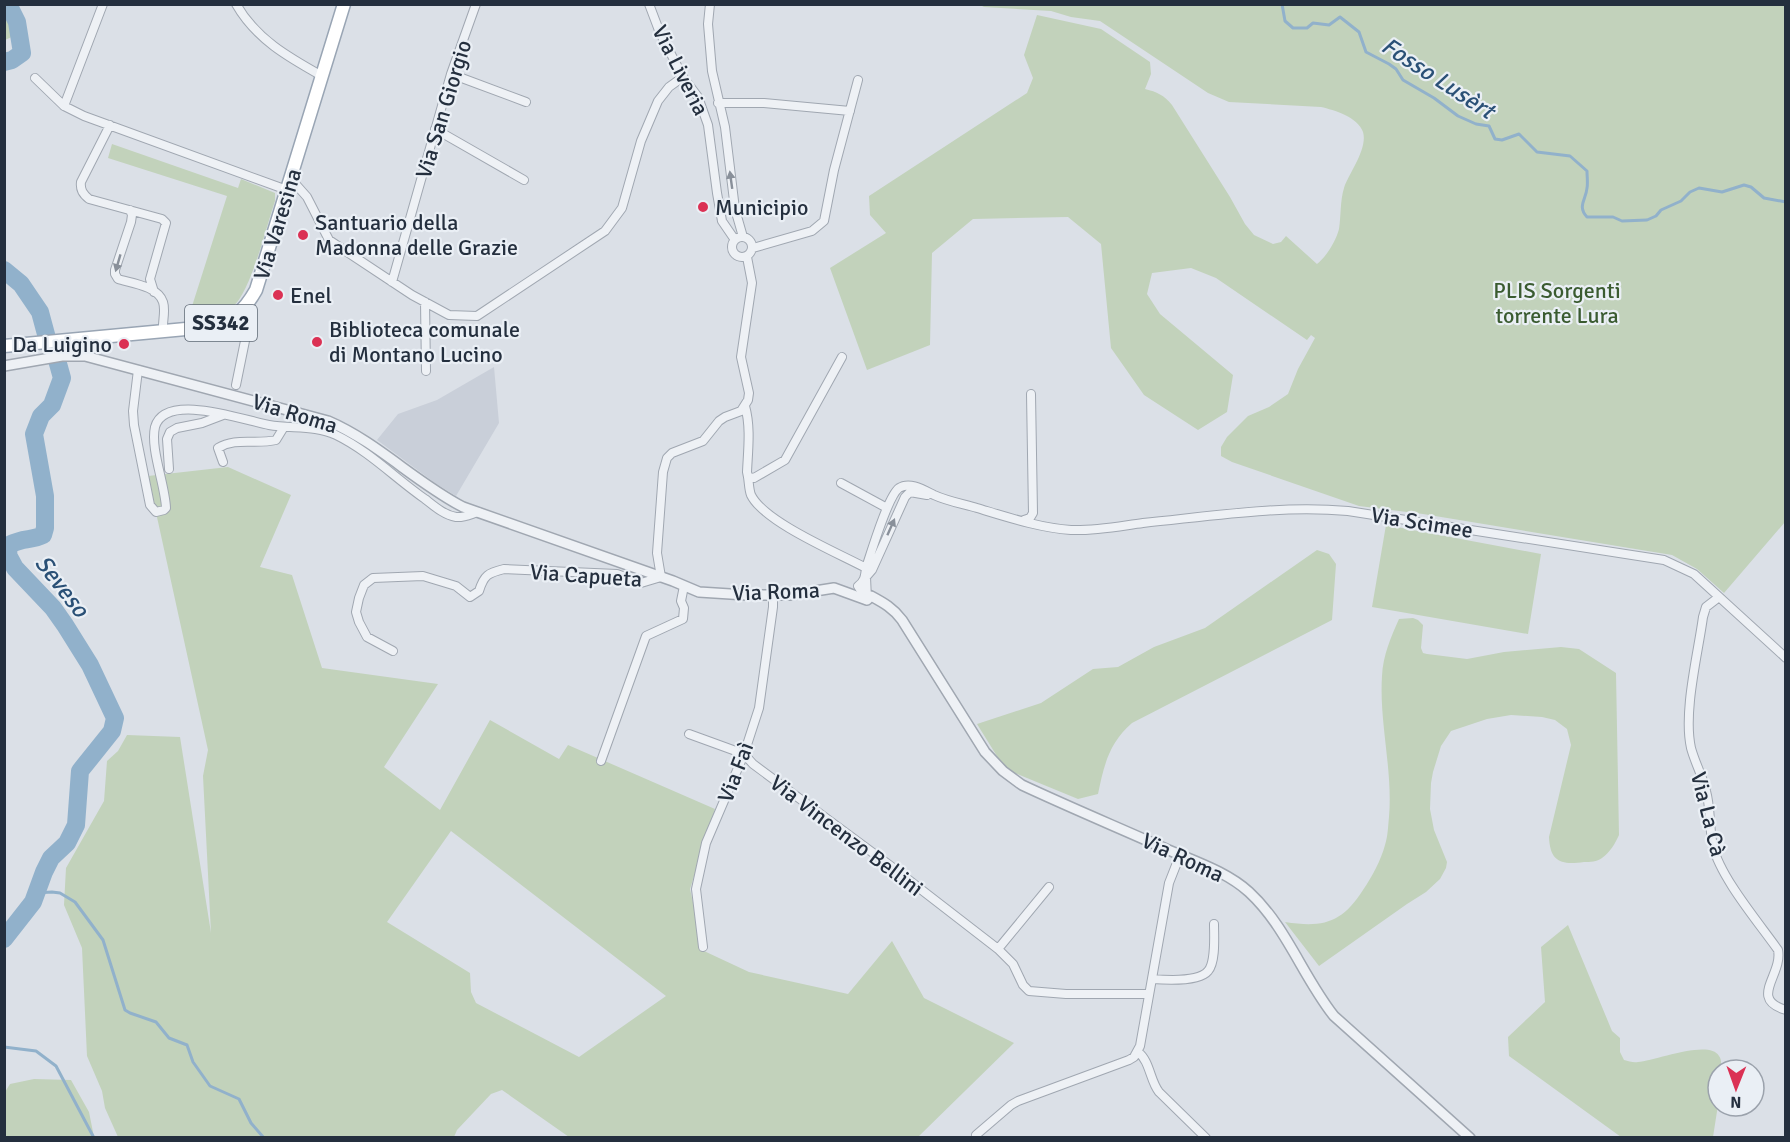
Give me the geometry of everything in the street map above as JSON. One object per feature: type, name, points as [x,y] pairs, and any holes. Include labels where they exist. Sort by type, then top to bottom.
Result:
[{"type":"main road","name":"Via Varesina","points":[[4,346],[207,327],[229,320],[239,313],[256,290],[344,4]]},
{"type":"street","points":[[64,106],[103,4]]},
{"type":"street","points":[[236,4],[257,32],[274,48],[322,76]]},
{"type":"street","name":"Via San Giorgio","points":[[392,282],[451,74],[476,4]]},
{"type":"street","name":"Via Liveria","points":[[649,4],[660,33],[683,77],[698,97],[708,124],[722,221],[739,238]]},
{"type":"street","points":[[710,4],[708,24],[712,71],[725,127],[739,238]]},
{"type":"street","points":[[451,74],[526,102]]},
{"type":"street","points":[[35,78],[64,106],[84,116],[289,184],[307,197],[329,240],[392,282],[448,315],[477,316],[605,231],[622,208],[641,141],[658,101],[669,87],[683,77]]},
{"type":"street","points":[[753,248],[812,231],[824,221],[834,170],[858,80]]},
{"type":"street","points":[[718,103],[850,111]]},
{"type":"street","points":[[110,126],[81,182],[82,194],[162,219],[166,223],[150,279],[154,292]]},
{"type":"street","points":[[435,129],[524,180]]},
{"type":"street","points":[[130,210],[131,222],[115,274],[118,279],[154,292],[163,302],[163,331]]},
{"type":"street","points":[[739,238],[751,242],[753,248],[747,257],[740,258],[734,253],[732,245],[739,238]]},
{"type":"street","points":[[661,577],[657,553],[663,472],[668,458],[672,453],[703,441],[719,421],[741,411],[749,393],[741,357],[752,283],[747,257]]},
{"type":"street","points":[[425,302],[426,371]]},
{"type":"street","points":[[236,385],[247,331],[239,313]]},
{"type":"street","name":"Via Roma","points":[[4,366],[62,356],[85,356],[328,420],[364,439],[447,498],[478,512],[699,592],[746,596],[790,595],[834,588],[867,600],[871,596],[894,609],[985,752],[1003,771],[1023,785],[1227,877],[1250,894],[1276,926],[1334,1016],[1470,1137]]},
{"type":"street","points":[[748,477],[754,478],[785,460],[842,357]]},
{"type":"street","points":[[138,370],[133,411],[134,425],[150,506],[156,512],[166,508],[155,442],[156,426],[163,415],[189,409],[205,410],[272,426],[323,430],[364,452],[444,513],[463,517],[478,512]]},
{"type":"street","points":[[1024,520],[1030,518],[1033,513],[1031,394]]},
{"type":"street","points":[[745,406],[749,438],[747,472],[750,493],[755,501],[775,520],[866,568]]},
{"type":"street","points":[[169,470],[167,439],[170,432],[225,415]]},
{"type":"street","points":[[223,462],[218,448],[228,442],[263,443],[276,440],[284,427]]},
{"type":"street","points":[[841,483],[887,508]]},
{"type":"street","points":[[867,600],[858,586],[863,583],[866,568],[894,494],[899,488],[910,486],[918,487],[936,496]]},
{"type":"street","points":[[904,487],[905,497]]},
{"type":"street","points":[[867,600],[866,577],[872,570],[905,497],[910,492],[936,496]]},
{"type":"street","name":"Via Scimee","points":[[936,496],[1018,520],[1072,530],[1284,509],[1348,511],[1664,560],[1694,574],[1785,658]]},
{"type":"street","name":"Via Capueta","points":[[393,651],[367,637],[356,612],[364,585],[373,578],[423,576],[456,586],[470,597],[479,591],[482,580],[490,573],[504,568],[617,574],[641,583],[661,577]]},
{"type":"street","points":[[601,760],[646,636],[683,619],[684,608],[681,601],[684,586]]},
{"type":"street","name":"Via Faì","points":[[703,947],[696,889],[706,843],[744,754],[759,708],[773,607],[772,595]]},
{"type":"street","name":"Via La Cà","points":[[1719,597],[1706,607],[1703,617],[1689,710],[1688,729],[1691,749],[1707,792],[1713,847],[1718,860],[1728,880],[1778,950],[1779,965],[1768,988],[1768,994],[1770,1002],[1785,1010]]},
{"type":"street","name":"Via Vincenzo Bellini","points":[[689,734],[744,754],[753,765],[892,867],[998,949],[1013,964],[1023,985],[1029,991],[1066,994],[1149,994]]},
{"type":"street","points":[[976,1135],[1018,1101],[1129,1060],[1138,1053],[1169,884],[1180,855]]},
{"type":"street","points":[[998,949],[1049,886]]},
{"type":"street","points":[[1152,979],[1185,978],[1204,974],[1209,970],[1212,963],[1214,924]]},
{"type":"street","points":[[1138,1053],[1144,1058],[1155,1086],[1206,1137]]},
{"type":"shaded area","points":[[494,367],[499,423],[456,496],[377,440],[398,414],[437,400]]},
{"type":"green space","name":"PLIS Sorgenti torrente Lura","points":[[980,5],[1785,5],[1785,522],[1724,593],[1697,569],[1672,555],[1423,514],[1359,506],[1232,462],[1221,456],[1221,447],[1227,437],[1248,416],[1269,407],[1288,394],[1298,369],[1315,338],[1311,335],[1307,340],[1216,278],[1191,268],[1152,273],[1147,294],[1160,314],[1233,375],[1227,412],[1198,430],[1144,395],[1111,348],[1101,244],[1068,217],[973,219],[932,253],[930,345],[867,370],[830,268],[886,233],[870,215],[869,196],[1027,93],[1033,78],[1024,55],[1037,15],[1101,29],[1150,62],[1151,74],[1145,89],[1160,94],[1172,105],[1254,235],[1273,244],[1281,242],[1286,236],[1317,264],[1327,253],[1338,234],[1344,188],[1361,153],[1364,139],[1360,127],[1351,118],[1321,107],[1229,102],[1208,93],[1100,21],[1071,17],[1051,11]]},
{"type":"green space","points":[[4,10],[14,36],[5,40],[4,40]]},
{"type":"green space","points":[[112,144],[238,188],[241,179],[275,193],[275,201],[263,242],[251,275],[238,301],[231,308],[215,315],[187,322],[227,196],[108,158]]},
{"type":"green space","points":[[228,467],[291,495],[260,567],[292,575],[322,668],[438,684],[384,767],[440,810],[490,720],[559,759],[568,745],[715,809],[690,889],[704,951],[749,972],[848,994],[892,941],[924,998],[1014,1043],[918,1137],[569,1137],[502,1090],[491,1094],[457,1130],[454,1137],[118,1137],[87,1056],[82,948],[64,905],[66,868],[104,801],[107,761],[118,751],[127,735],[180,737],[211,933],[203,776],[208,750],[148,476]],"holes":[[[451,831],[666,996],[579,1057],[476,1003],[471,992],[470,973],[387,922]]]},
{"type":"green space","points":[[1386,525],[1541,554],[1528,634],[1372,607]]},
{"type":"green space","points":[[1317,550],[1329,554],[1336,564],[1332,620],[1132,723],[1118,738],[1109,755],[1098,794],[1078,799],[1005,769],[977,724],[1041,703],[1093,669],[1118,667],[1154,647],[1205,628]]},
{"type":"green space","points":[[1413,618],[1423,625],[1421,648],[1423,653],[1467,659],[1504,652],[1561,647],[1579,649],[1616,673],[1619,835],[1607,853],[1596,861],[1569,863],[1554,857],[1549,837],[1571,745],[1567,729],[1555,720],[1511,715],[1487,719],[1451,731],[1441,746],[1431,783],[1430,809],[1434,830],[1447,862],[1440,879],[1426,892],[1319,966],[1285,922],[1321,923],[1339,916],[1347,910],[1363,890],[1381,857],[1386,842],[1390,799],[1382,711],[1383,668],[1388,646],[1399,619]]},
{"type":"green space","points":[[1568,925],[1612,1031],[1620,1038],[1620,1052],[1624,1060],[1646,1061],[1693,1050],[1713,1051],[1719,1056],[1720,1058],[1706,1058],[1706,1118],[1716,1118],[1713,1137],[1621,1137],[1509,1056],[1508,1037],[1545,1002],[1541,947]]},
{"type":"green space","points":[[34,1079],[71,1080],[89,1112],[94,1137],[5,1137],[5,1092],[10,1084]]},
{"type":"waterway","name":"Seveso","points":[[4,62],[22,53],[17,22],[8,4]]},
{"type":"waterway","name":"Fosso Lusèrt","points":[[1282,4],[1285,21],[1293,28],[1307,28],[1313,23],[1329,25],[1340,17],[1359,32],[1366,52],[1389,64],[1396,69],[1403,80],[1434,98],[1458,116],[1476,124],[1489,126],[1495,139],[1502,140],[1519,134],[1537,152],[1570,156],[1587,171],[1587,186],[1582,206],[1587,217],[1613,217],[1622,221],[1647,220],[1699,188],[1722,192],[1744,185],[1751,187],[1764,198],[1786,202]]},
{"type":"waterway","name":"Seveso","points":[[4,270],[21,284],[40,312],[62,378],[52,405],[41,416],[34,434],[45,496],[43,535],[9,545],[8,555],[15,568],[53,608],[65,625],[90,665],[115,718],[112,731],[80,771],[76,825],[67,843],[51,858],[33,902],[4,939]]},
{"type":"waterway","points":[[36,893],[60,893],[75,902],[103,940],[125,1010],[156,1022],[169,1038],[187,1045],[193,1062],[210,1086],[239,1099],[251,1123],[264,1138]]},
{"type":"waterway","points":[[4,1047],[36,1051],[56,1066],[94,1138]]},
{"type":"place","name":"Municipio","points":[[703,207]]},
{"type":"place","name":"Santuario della Madonna delle Grazie","points":[[303,235]]},
{"type":"place","name":"Enel","points":[[278,295]]},
{"type":"place","name":"Biblioteca comunale di Montano Lucino","points":[[317,342]]},
{"type":"place","name":"Da Luigino","points":[[124,344]]}]
